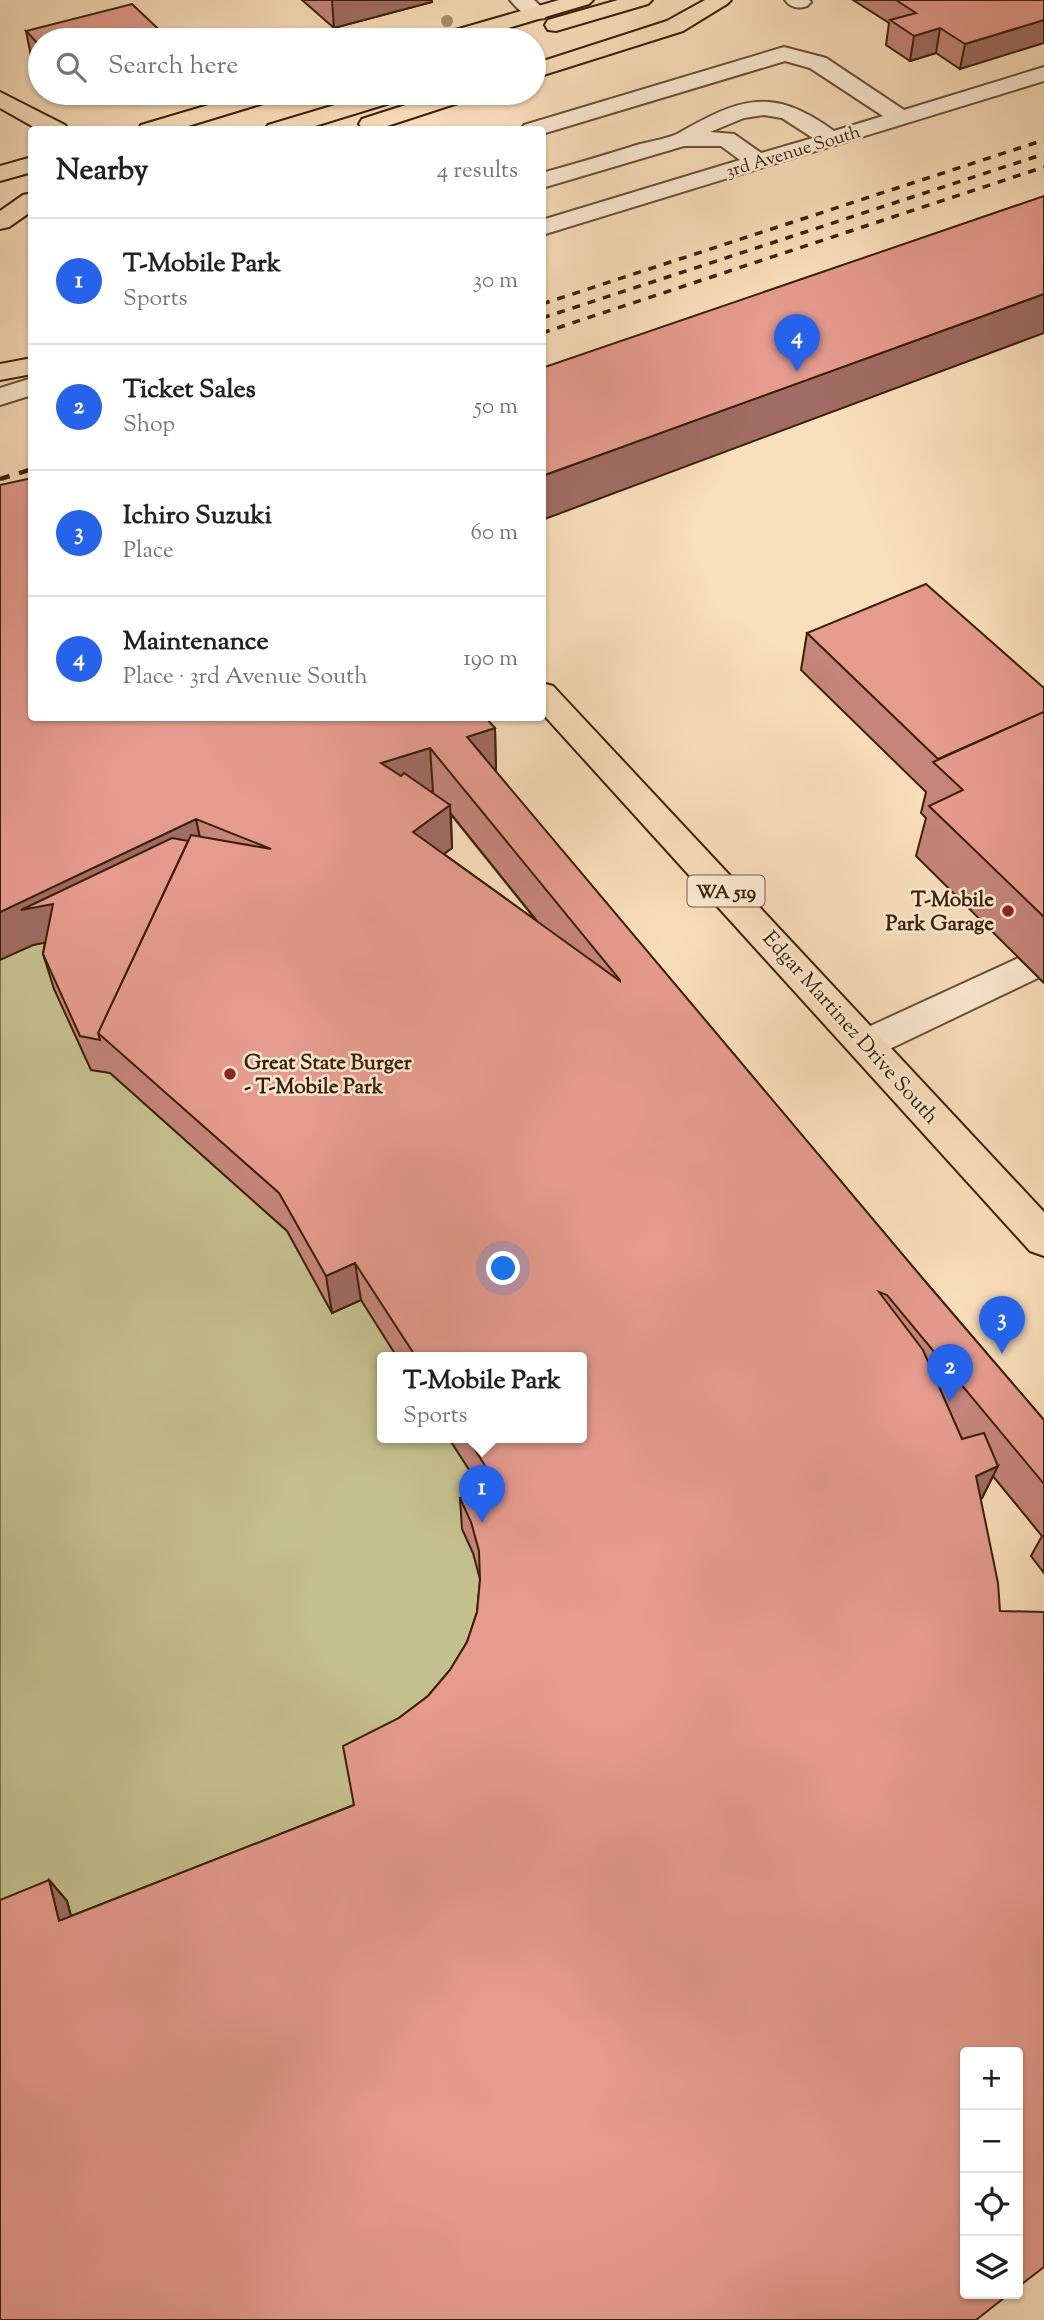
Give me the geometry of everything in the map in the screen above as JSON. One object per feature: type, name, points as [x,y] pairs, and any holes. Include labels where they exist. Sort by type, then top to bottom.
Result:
[{"type":"main road","points":[[475,28],[529,6],[582,0]]},
{"type":"main road","points":[[546,28],[641,0]]},
{"type":"main road","points":[[546,47],[706,0]]},
{"type":"main road","points":[[546,67],[675,26],[720,0]]},
{"type":"main road","points":[[0,99],[51,126]]},
{"type":"main road","points":[[0,99],[28,130]]},
{"type":"main road","points":[[162,126],[232,105]]},
{"type":"main road","points":[[230,126],[298,105]]},
{"type":"main road","points":[[289,126],[358,105]]},
{"type":"main road","points":[[367,126],[429,105]]},
{"type":"main road","points":[[0,157],[28,156]]},
{"type":"main road","points":[[0,174],[28,165]]},
{"type":"main road","points":[[0,206],[28,200]]},
{"type":"main road","points":[[0,222],[28,202]]},
{"type":"main road","points":[[0,233],[28,230]]},
{"type":"main road","points":[[0,372],[28,367]]},
{"type":"main road","name":"Edgar Martinez Drive South","points":[[546,697],[1044,1239]]},
{"type":"street","points":[[545,126],[784,54],[818,63],[823,86]]},
{"type":"street","name":"3rd Avenue South","points":[[546,227],[1044,74]]},
{"type":"street","points":[[546,180],[682,139],[710,122],[748,110],[759,103],[797,98],[823,86],[901,118]]},
{"type":"street","points":[[933,87],[956,101]]},
{"type":"street","points":[[748,110],[786,111],[831,140]]},
{"type":"street","points":[[682,139],[726,139],[758,162]]},
{"type":"street","points":[[0,397],[28,387]]},
{"type":"street","points":[[866,1044],[1027,967]]},
{"type":"shaded area","points":[[374,721],[389,721],[1044,1538],[875,1332],[982,1498],[960,1508],[1017,2047],[960,2047],[960,2294],[0,2320],[0,810]],"holes":[[[428,786],[616,1020],[417,874]]]},
{"type":"building","points":[[896,0],[1044,0],[1044,20],[965,44],[940,28],[914,36],[890,20],[916,13]]},
{"type":"building","points":[[132,4],[157,28],[38,28]]},
{"type":"building","points":[[1044,196],[1044,294],[546,475],[546,367]]},
{"type":"building","points":[[28,479],[28,721],[489,721],[495,728],[467,737],[1044,1420],[1044,1484],[887,1295],[879,1292],[923,1350],[962,1439],[984,1433],[998,1466],[976,1476],[998,1583],[1000,1611],[1044,1612],[1044,2267],[1023,2283],[1023,2047],[960,2047],[960,2299],[1003,2299],[976,2320],[0,2320],[0,1900],[49,1880],[59,1921],[354,1805],[343,1746],[399,1718],[428,1696],[450,1670],[467,1642],[477,1612],[479,1551],[471,1522],[460,1498],[494,1480],[471,1443],[587,1443],[587,1352],[413,1352],[355,1263],[326,1276],[279,1193],[98,1033],[191,835],[271,849],[196,819],[0,912],[0,485]],"holes":[[[430,748],[620,981],[413,832],[450,805],[404,773],[401,776],[381,763]]]},
{"type":"building","points":[[926,584],[1044,688],[1044,712],[938,759],[807,633]]},
{"type":"building","points":[[1044,712],[1044,917],[929,806],[963,790],[933,762]]},
{"type":"building","points":[[172,838],[188,841],[98,1033],[100,1040],[80,1036],[43,954],[53,904],[21,910]]},
{"type":"railway","points":[[546,303],[1044,140]]},
{"type":"railway","points":[[546,317],[1044,154]]},
{"type":"railway","points":[[546,332],[1044,167]]},
{"type":"railway","points":[[0,479],[28,470]]},
{"type":"place","name":"Maintenance","points":[[797,372]]},
{"type":"place","name":"T-Mobile Park Garage","points":[[1008,911]]},
{"type":"place","name":"Great State Burger - T-Mobile Park","points":[[230,1074]]},
{"type":"place","name":"Ichiro Suzuki","points":[[1002,1354]]},
{"type":"place","name":"Ticket Sales","points":[[950,1402]]},
{"type":"place","name":"T-Mobile Park","points":[[482,1523]]}]
